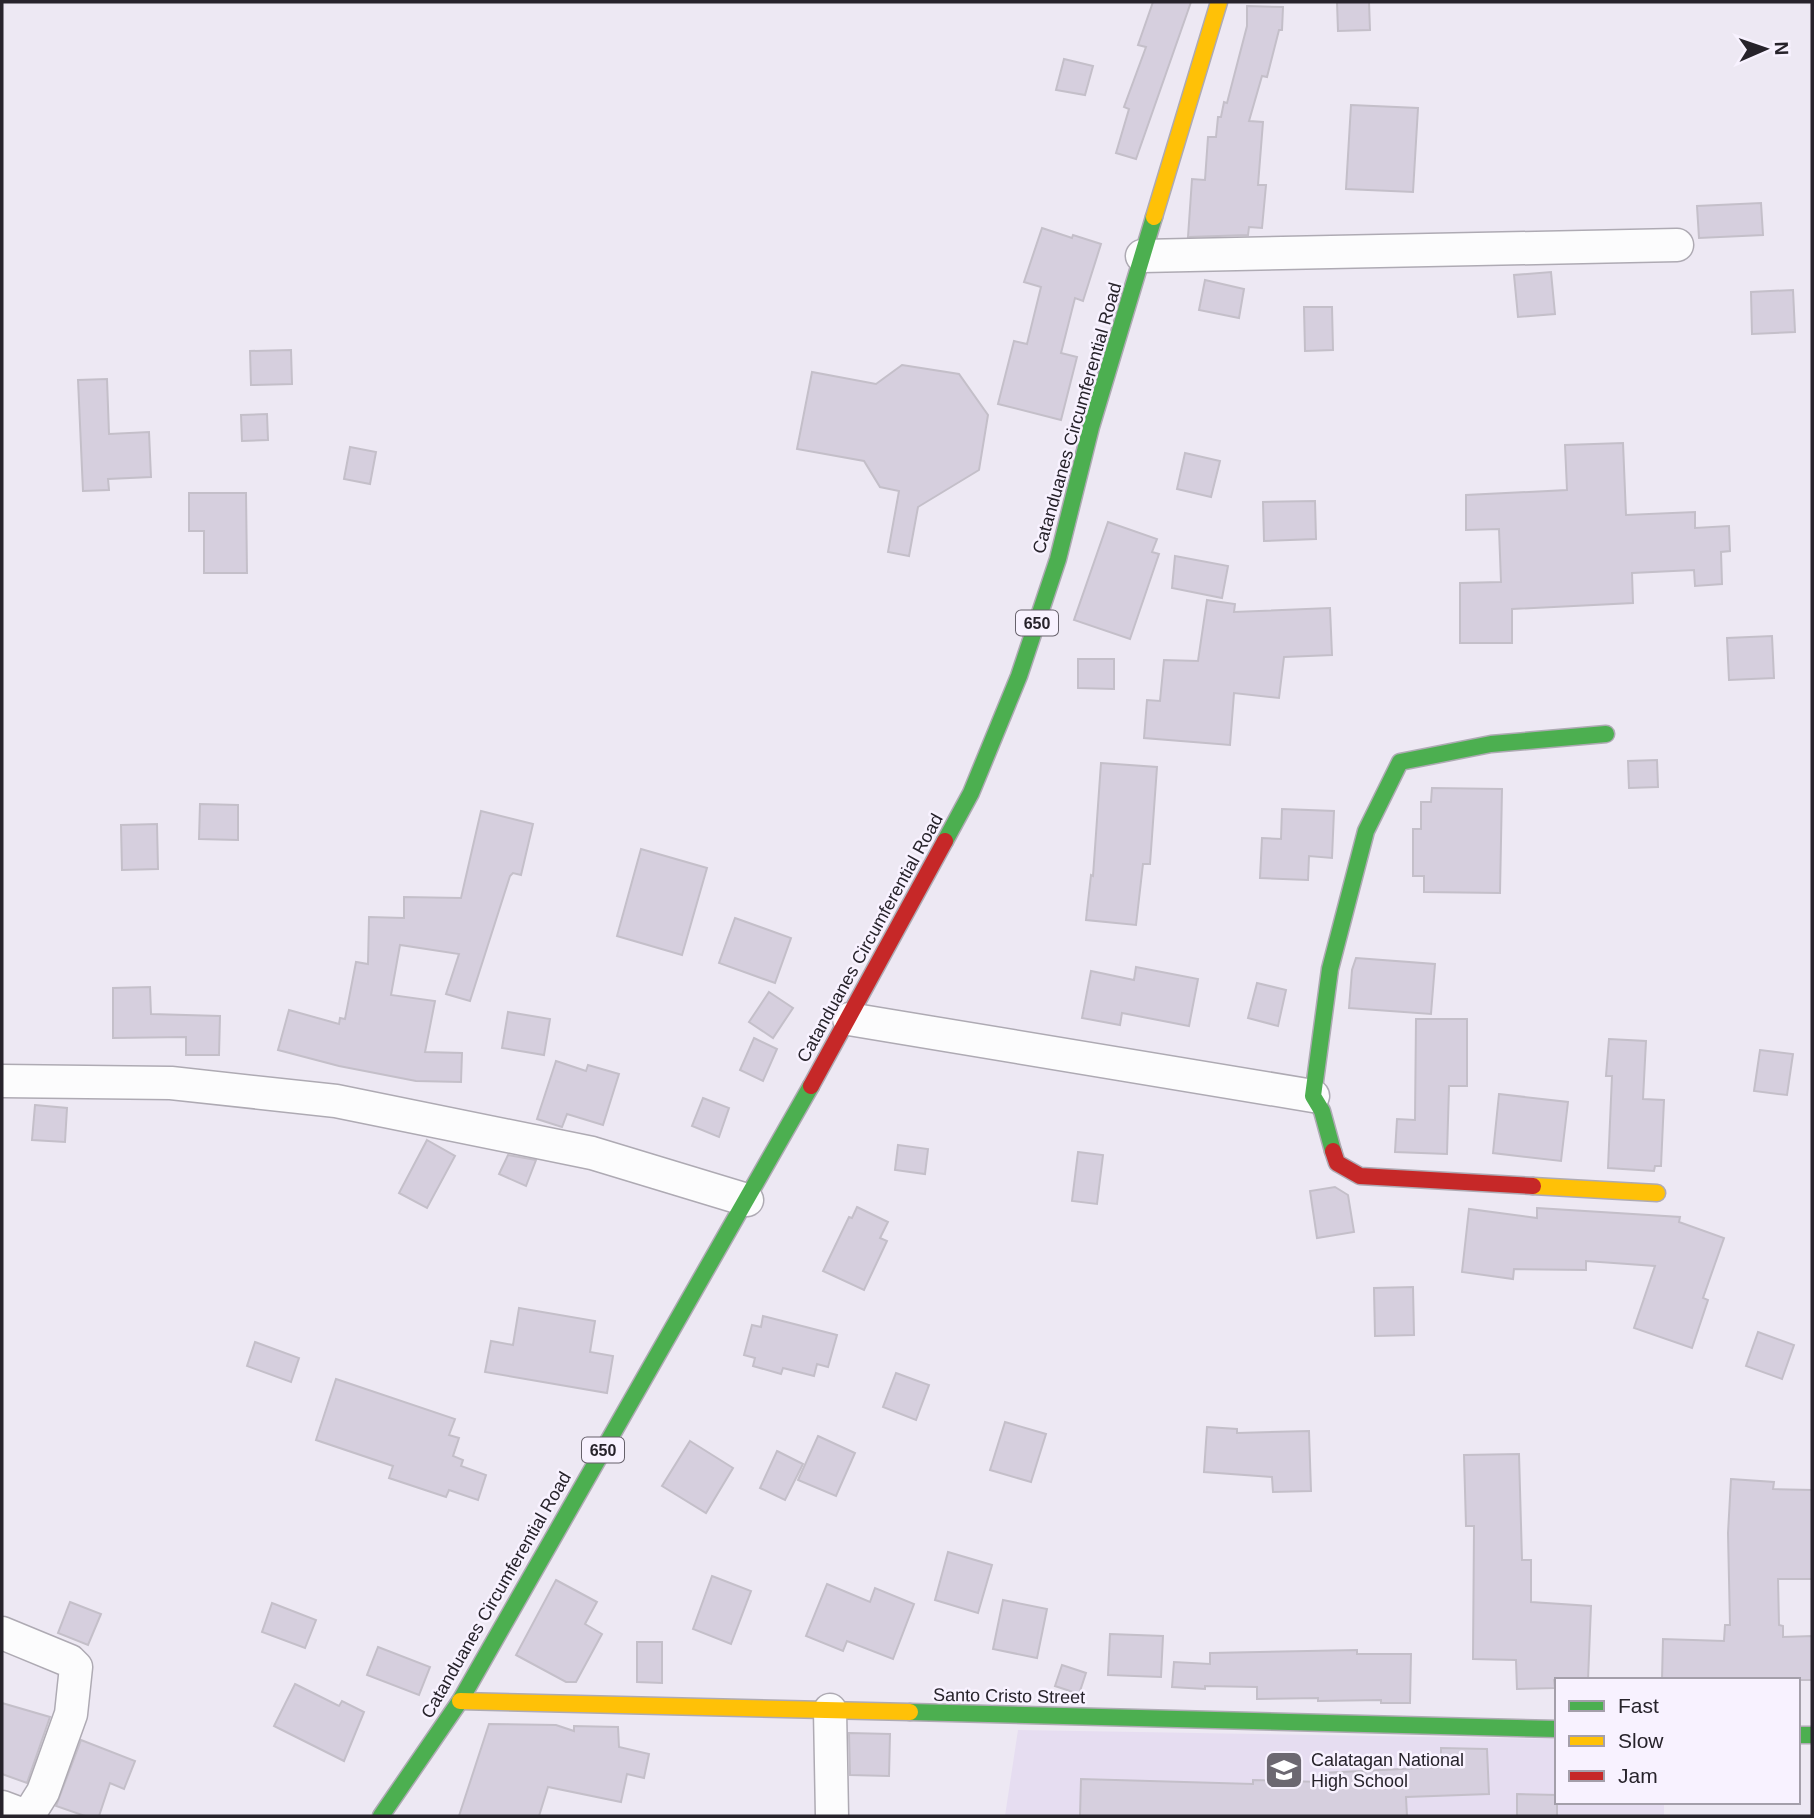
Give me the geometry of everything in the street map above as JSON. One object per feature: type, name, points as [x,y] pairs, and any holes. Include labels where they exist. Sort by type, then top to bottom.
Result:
[{"type":"street","name":"Catanduanes Circumferential Road","points":[[381,1816],[460,1701],[849,1020],[971,793],[1019,676],[1058,559],[1091,427],[1219,2]]},
{"type":"street","points":[[1142,256],[1677,245]]},
{"type":"street","points":[[1606,734],[1491,744],[1400,762],[1366,831],[1330,969],[1313,1096],[1322,1111],[1337,1163],[1360,1176],[1657,1193]]},
{"type":"street","points":[[849,1020],[1313,1096]]},
{"type":"street","points":[[2,1081],[171,1083],[336,1101],[592,1153],[747,1200]]},
{"type":"street","points":[[2,1633],[70,1661],[76,1667],[71,1714],[43,1792],[27,1816],[2,1807]]},
{"type":"street","name":"Santo Cristo Street","points":[[460,1701],[1555,1729]]},
{"type":"street","points":[[830,1710],[832,1816]]},
{"type":"shaded area","name":"Calatagan National High School","points":[[1018,1730],[1555,1739],[1555,1804],[1664,1804],[1664,1816],[1005,1816]]},
{"type":"building","points":[[1153,2],[1191,2],[1136,159],[1116,153],[1129,109],[1124,107],[1146,47],[1138,45]]},
{"type":"building","points":[[1337,2],[1369,2],[1370,30],[1338,31]]},
{"type":"building","points":[[1247,6],[1283,7],[1282,30],[1279,30],[1267,77],[1262,76],[1249,121],[1263,122],[1258,185],[1266,185],[1262,228],[1249,227],[1248,235],[1188,237],[1192,179],[1205,180],[1208,137],[1216,137],[1218,117],[1221,117],[1224,102],[1227,103],[1247,26]]},
{"type":"building","points":[[1064,59],[1093,66],[1085,95],[1056,90]]},
{"type":"building","points":[[1351,105],[1418,108],[1413,192],[1346,189]]},
{"type":"building","points":[[1761,203],[1763,235],[1699,238],[1697,206]]},
{"type":"building","points":[[1042,228],[1101,244],[1083,301],[1075,298],[1061,353],[1077,357],[1061,420],[998,404],[1014,341],[1027,344],[1041,287],[1024,282]]},
{"type":"building","points":[[1551,272],[1555,314],[1518,317],[1514,275]]},
{"type":"building","points":[[1205,280],[1244,289],[1239,318],[1199,310]]},
{"type":"building","points":[[1793,290],[1795,332],[1752,334],[1751,292]]},
{"type":"building","points":[[1304,307],[1332,307],[1333,350],[1305,351]]},
{"type":"building","points":[[291,350],[292,384],[251,385],[250,351]]},
{"type":"building","points":[[902,365],[959,374],[988,415],[979,470],[918,507],[909,556],[888,552],[899,491],[880,487],[864,461],[797,449],[812,372],[876,384]]},
{"type":"building","points":[[107,379],[109,434],[149,432],[151,477],[108,479],[109,490],[83,491],[78,380]]},
{"type":"building","points":[[267,414],[268,440],[242,441],[241,415]]},
{"type":"building","points":[[1623,443],[1626,515],[1695,512],[1695,528],[1729,526],[1730,551],[1721,552],[1722,584],[1695,586],[1694,570],[1632,573],[1633,603],[1512,609],[1512,643],[1460,643],[1460,583],[1501,582],[1499,529],[1466,530],[1466,495],[1567,490],[1565,445]]},
{"type":"building","points":[[350,447],[376,452],[370,484],[344,479]]},
{"type":"building","points":[[1185,453],[1220,461],[1211,497],[1177,489]]},
{"type":"building","points":[[189,493],[246,493],[247,573],[204,573],[204,531],[189,531]]},
{"type":"building","points":[[1315,501],[1316,539],[1264,541],[1263,502]]},
{"type":"building","points":[[1108,522],[1157,539],[1152,552],[1159,554],[1130,639],[1074,620]]},
{"type":"building","points":[[1175,556],[1228,566],[1222,598],[1172,588]]},
{"type":"building","points":[[1207,600],[1235,604],[1234,612],[1330,608],[1332,655],[1284,657],[1279,698],[1234,693],[1230,745],[1144,738],[1147,700],[1160,701],[1164,660],[1198,661]]},
{"type":"building","points":[[1772,636],[1774,678],[1729,680],[1727,638]]},
{"type":"building","points":[[1078,659],[1114,659],[1114,689],[1078,688]]},
{"type":"building","points":[[1657,760],[1658,787],[1629,788],[1628,761]]},
{"type":"building","points":[[1101,763],[1157,767],[1150,864],[1143,864],[1136,925],[1086,920],[1091,875],[1093,876]]},
{"type":"building","points":[[1432,788],[1502,789],[1500,893],[1424,892],[1424,876],[1413,876],[1413,829],[1421,829],[1421,802],[1431,802]]},
{"type":"building","points":[[200,804],[238,805],[238,840],[199,839]]},
{"type":"building","points":[[1282,809],[1334,811],[1332,858],[1309,856],[1308,880],[1260,878],[1262,838],[1281,839]]},
{"type":"building","points":[[481,811],[533,824],[521,875],[513,873],[510,876],[470,1001],[446,994],[459,954],[400,945],[391,995],[435,1001],[425,1052],[462,1053],[461,1082],[416,1081],[339,1066],[278,1050],[289,1010],[339,1024],[340,1018],[345,1019],[356,962],[368,964],[369,917],[404,918],[404,897],[461,898]]},
{"type":"building","points":[[157,824],[158,869],[122,870],[121,825]]},
{"type":"building","points":[[641,849],[707,868],[682,955],[617,936]]},
{"type":"building","points":[[735,918],[791,938],[775,983],[719,963]]},
{"type":"building","points":[[1356,958],[1435,964],[1431,1014],[1349,1008],[1352,970]]},
{"type":"building","points":[[1136,967],[1198,979],[1189,1026],[1122,1013],[1120,1025],[1082,1018],[1091,971],[1134,980]]},
{"type":"building","points":[[1257,983],[1286,990],[1278,1026],[1248,1018]]},
{"type":"building","points":[[150,987],[151,1014],[220,1016],[219,1055],[186,1055],[186,1037],[113,1038],[113,988]]},
{"type":"building","points":[[769,992],[793,1008],[773,1038],[749,1022]]},
{"type":"building","points":[[508,1012],[550,1019],[544,1055],[502,1048]]},
{"type":"building","points":[[1416,1019],[1467,1019],[1467,1086],[1449,1086],[1447,1154],[1395,1152],[1397,1119],[1415,1120]]},
{"type":"building","points":[[754,1038],[777,1049],[763,1081],[740,1070]]},
{"type":"building","points":[[1609,1039],[1646,1041],[1643,1099],[1664,1100],[1661,1166],[1655,1166],[1654,1171],[1608,1168],[1612,1076],[1606,1076]]},
{"type":"building","points":[[1760,1050],[1793,1054],[1787,1095],[1754,1091]]},
{"type":"building","points":[[556,1061],[586,1071],[588,1065],[619,1074],[603,1125],[567,1114],[562,1127],[537,1119]]},
{"type":"building","points":[[1499,1094],[1568,1102],[1561,1161],[1493,1153]]},
{"type":"building","points":[[703,1098],[729,1108],[719,1137],[692,1126]]},
{"type":"building","points":[[35,1105],[67,1108],[65,1142],[32,1140]]},
{"type":"building","points":[[427,1140],[455,1156],[427,1208],[399,1193]]},
{"type":"building","points":[[898,1145],[928,1149],[925,1174],[895,1170]]},
{"type":"building","points":[[1078,1152],[1103,1155],[1097,1204],[1072,1201]]},
{"type":"building","points":[[508,1155],[536,1160],[526,1186],[499,1174]]},
{"type":"building","points":[[1335,1187],[1348,1195],[1354,1232],[1317,1238],[1310,1191]]},
{"type":"building","points":[[857,1207],[888,1222],[880,1238],[887,1241],[864,1290],[823,1271],[849,1217],[852,1218]]},
{"type":"building","points":[[1537,1208],[1680,1217],[1679,1222],[1724,1238],[1703,1298],[1708,1300],[1692,1348],[1634,1328],[1655,1266],[1586,1261],[1586,1270],[1514,1269],[1513,1279],[1462,1272],[1469,1209],[1537,1218]]},
{"type":"building","points":[[1413,1287],[1414,1335],[1375,1336],[1374,1288]]},
{"type":"building","points":[[519,1308],[595,1321],[590,1352],[613,1356],[607,1393],[485,1372],[491,1341],[513,1345]]},
{"type":"building","points":[[763,1316],[837,1335],[828,1367],[817,1364],[814,1376],[783,1368],[781,1374],[753,1366],[755,1358],[744,1355],[752,1325],[761,1327]]},
{"type":"building","points":[[1758,1332],[1794,1345],[1782,1379],[1746,1366]]},
{"type":"building","points":[[255,1342],[299,1358],[291,1382],[247,1366]]},
{"type":"building","points":[[896,1373],[929,1385],[916,1420],[883,1407]]},
{"type":"building","points":[[336,1379],[455,1419],[449,1435],[459,1438],[453,1456],[463,1460],[461,1466],[486,1475],[478,1500],[449,1490],[446,1497],[389,1478],[393,1466],[316,1440]]},
{"type":"building","points":[[1005,1422],[1046,1434],[1031,1482],[990,1470]]},
{"type":"building","points":[[1207,1427],[1237,1429],[1237,1433],[1309,1431],[1311,1491],[1273,1492],[1272,1477],[1204,1472]]},
{"type":"building","points":[[818,1436],[855,1453],[836,1496],[798,1480]]},
{"type":"building","points":[[690,1441],[733,1468],[706,1513],[662,1486]]},
{"type":"building","points":[[777,1451],[803,1464],[785,1500],[760,1488]]},
{"type":"building","points":[[1519,1454],[1522,1560],[1531,1560],[1531,1602],[1591,1606],[1588,1678],[1555,1678],[1555,1688],[1517,1689],[1516,1660],[1473,1659],[1474,1526],[1466,1526],[1464,1455]]},
{"type":"building","points":[[1731,1479],[1774,1482],[1773,1489],[1812,1490],[1812,1579],[1778,1579],[1779,1625],[1783,1626],[1783,1637],[1812,1636],[1812,1680],[1662,1678],[1663,1639],[1724,1641],[1725,1625],[1730,1625],[1728,1533]]},
{"type":"building","points":[[948,1552],[992,1565],[978,1613],[935,1600]]},
{"type":"building","points":[[712,1576],[751,1591],[731,1644],[693,1629]]},
{"type":"building","points":[[556,1580],[597,1602],[585,1624],[602,1634],[576,1682],[566,1682],[516,1655]]},
{"type":"building","points":[[827,1584],[870,1602],[875,1588],[914,1604],[893,1659],[847,1641],[843,1651],[806,1636]]},
{"type":"building","points":[[1003,1600],[1047,1609],[1037,1658],[993,1649]]},
{"type":"building","points":[[70,1602],[101,1614],[88,1645],[58,1633]]},
{"type":"building","points":[[272,1603],[316,1620],[305,1648],[262,1632]]},
{"type":"building","points":[[1110,1634],[1163,1636],[1161,1677],[1108,1675]]},
{"type":"building","points":[[637,1642],[662,1642],[662,1683],[637,1682]]},
{"type":"building","points":[[378,1647],[430,1667],[419,1695],[367,1675]]},
{"type":"building","points":[[1357,1650],[1357,1654],[1411,1654],[1410,1703],[1381,1703],[1381,1700],[1318,1701],[1318,1698],[1257,1699],[1257,1687],[1172,1687],[1174,1662],[1210,1664],[1210,1653]]},
{"type":"building","points":[[1062,1665],[1086,1673],[1079,1694],[1055,1686]]},
{"type":"building","points":[[295,1684],[339,1706],[342,1701],[364,1712],[344,1761],[274,1726]]},
{"type":"building","points":[[2,1703],[50,1717],[27,1783],[2,1774]]},
{"type":"building","points":[[489,1724],[556,1725],[574,1731],[574,1726],[618,1727],[619,1747],[649,1754],[644,1778],[627,1774],[621,1802],[548,1787],[539,1816],[459,1816]]},
{"type":"building","points":[[849,1733],[890,1734],[889,1776],[850,1775]]},
{"type":"building","points":[[81,1740],[135,1761],[124,1789],[110,1783],[99,1816],[85,1816],[56,1806]]},
{"type":"building","points":[[1441,1748],[1487,1749],[1489,1794],[1406,1797],[1407,1816],[1080,1816],[1081,1779],[1253,1784],[1253,1780],[1321,1782],[1321,1773],[1441,1767]]},
{"type":"building","points":[[1517,1794],[1555,1795],[1557,1816],[1517,1816]]},
{"type":"traffic: fast","points":[[945,841],[971,793],[1019,676],[1058,559],[1091,427],[1154,217]]},
{"type":"traffic: fast","points":[[1333,1151],[1322,1111],[1313,1096],[1330,969],[1366,831],[1400,762],[1491,744],[1606,734]]},
{"type":"traffic: fast","points":[[381,1816],[460,1701],[811,1086]]},
{"type":"traffic: fast","points":[[910,1712],[1555,1729]]},
{"type":"traffic: fast","points":[[1800,1735],[1812,1735]]},
{"type":"traffic: slow","points":[[1154,217],[1219,2]]},
{"type":"traffic: slow","points":[[1533,1186],[1657,1193]]},
{"type":"traffic: slow","points":[[460,1701],[910,1712]]},
{"type":"traffic: jam","points":[[811,1086],[945,841]]},
{"type":"traffic: jam","points":[[1333,1151],[1337,1163],[1360,1176],[1533,1186]]},
{"type":"place","name":"Calatagan National High School","points":[[1284,1770]]}]
